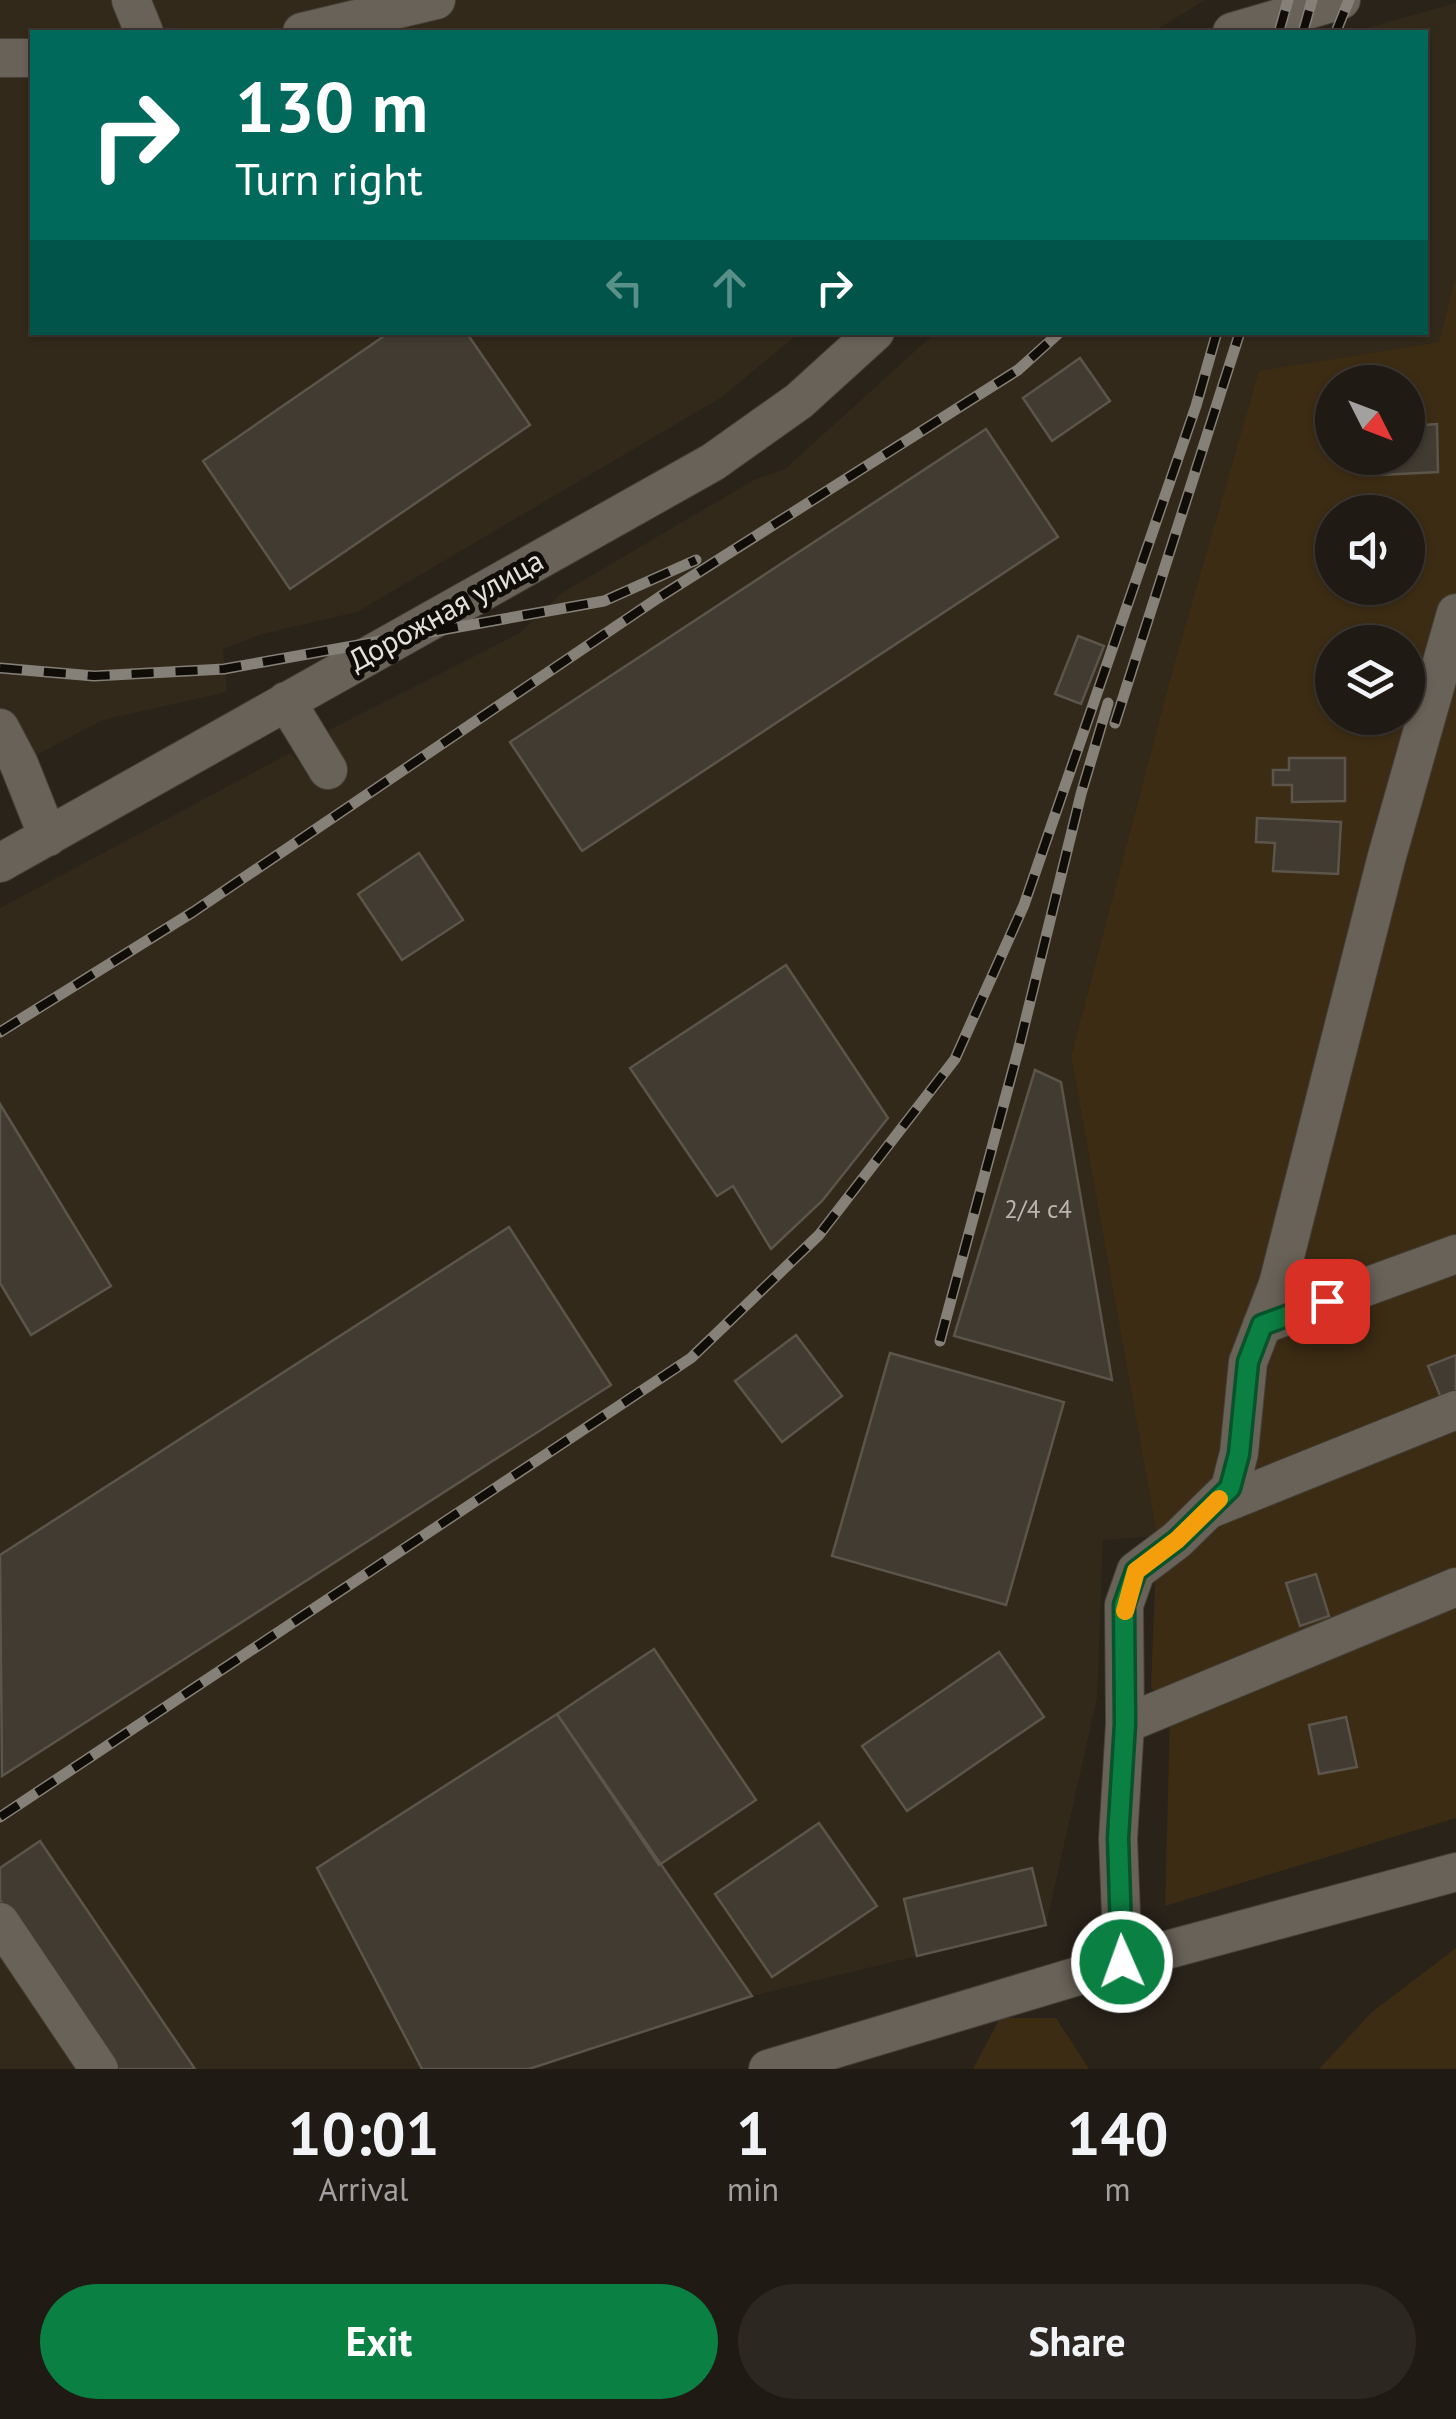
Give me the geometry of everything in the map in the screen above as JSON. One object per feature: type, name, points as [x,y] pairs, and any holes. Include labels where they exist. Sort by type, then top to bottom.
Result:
[{"type":"street","points":[[131,0],[143,30]]},
{"type":"street","points":[[310,30],[436,0]]},
{"type":"street","points":[[1235,30],[1266,10],[1340,0]]},
{"type":"street","points":[[0,58],[30,58]]},
{"type":"street","name":"Дорожная улица","points":[[0,863],[713,462],[799,401],[872,335]]},
{"type":"street","points":[[1122,1962],[1118,1838],[1125,1724],[1124,1605],[1136,1571],[1177,1540],[1230,1488],[1239,1454],[1248,1362],[1278,1284],[1386,856],[1456,614]]},
{"type":"street","points":[[286,701],[328,770]]},
{"type":"street","points":[[0,728],[48,837]]},
{"type":"street","points":[[1262,1325],[1456,1254]]},
{"type":"street","points":[[1208,1510],[1456,1410]]},
{"type":"street","points":[[1125,1724],[1456,1587]]},
{"type":"street","points":[[768,2069],[1122,1962],[1456,1872]]},
{"type":"street","points":[[0,1922],[99,2069]]},
{"type":"shaded area","points":[[0,0],[1205,0],[1156,30],[30,30],[30,335],[797,335],[722,397],[357,612],[262,634],[223,649],[227,692],[103,720],[0,774]]},
{"type":"shaded area","points":[[1456,3],[1456,275],[1439,342],[1259,372],[1173,668],[1071,1056],[1157,1536],[1103,1540],[1097,1698],[1046,1925],[752,1996],[529,2069],[0,2069],[0,908],[290,753],[316,779],[341,763],[329,730],[520,633],[560,594],[754,480],[785,469],[933,335],[1428,335],[1428,30],[1359,30]]},
{"type":"shaded area","points":[[1456,275],[1456,1818],[1165,1906],[1170,1718],[1151,1687],[1157,1536],[1071,1056],[1173,668],[1259,371],[1439,342]]},
{"type":"shaded area","points":[[1456,1948],[1456,2069],[1319,2069],[1372,2012]]},
{"type":"shaded area","points":[[1000,2018],[1056,2018],[1089,2069],[973,2069]]},
{"type":"building","points":[[386,335],[468,335],[530,425],[290,589],[203,461]]},
{"type":"building","points":[[1080,358],[1110,401],[1052,441],[1023,398]]},
{"type":"building","points":[[1437,424],[1438,472],[1425,473],[1425,425]]},
{"type":"building","points":[[986,429],[1058,537],[582,851],[510,742]]},
{"type":"building","points":[[1078,636],[1104,646],[1081,704],[1055,694]]},
{"type":"building","points":[[1289,758],[1345,758],[1345,801],[1292,802],[1292,785],[1273,785],[1273,770],[1289,770]]},
{"type":"building","points":[[1257,818],[1341,822],[1338,874],[1273,871],[1275,843],[1256,842]]},
{"type":"building","points":[[419,853],[463,920],[402,960],[358,894]]},
{"type":"building","points":[[786,965],[888,1118],[822,1201],[771,1249],[733,1186],[717,1196],[630,1068]]},
{"type":"building","points":[[1035,1070],[1061,1082],[1112,1380],[954,1336]]},
{"type":"building","points":[[0,1104],[111,1286],[31,1335],[0,1283]]},
{"type":"building","points":[[509,1227],[611,1385],[2,1776],[0,1555]]},
{"type":"building","points":[[796,1335],[842,1396],[782,1442],[735,1381]]},
{"type":"building","points":[[890,1353],[1064,1402],[1006,1605],[832,1556]]},
{"type":"building","points":[[1456,1355],[1456,1392],[1441,1398],[1428,1366]]},
{"type":"building","points":[[1316,1574],[1329,1616],[1300,1626],[1286,1583]]},
{"type":"building","points":[[654,1649],[756,1800],[659,1865],[557,1714]]},
{"type":"building","points":[[999,1652],[1044,1717],[907,1811],[862,1746]]},
{"type":"building","points":[[557,1714],[752,1996],[529,2069],[422,2069],[317,1868]]},
{"type":"building","points":[[1346,1717],[1357,1767],[1319,1774],[1309,1725]]},
{"type":"building","points":[[819,1823],[877,1906],[772,1977],[715,1894]]},
{"type":"building","points":[[40,1841],[195,2069],[115,2069],[0,1900],[0,1868]]},
{"type":"building","points":[[1032,1868],[1046,1925],[917,1956],[904,1899]]},
{"type":"railway","points":[[1280,30],[1288,0]]},
{"type":"railway","points":[[1304,30],[1312,0]]},
{"type":"railway","points":[[1337,30],[1349,0]]},
{"type":"railway","points":[[0,1032],[193,912],[658,598],[1018,370],[1057,335]]},
{"type":"railway","points":[[0,1817],[691,1358],[819,1235],[955,1059],[1024,905],[1196,406],[1216,335]]},
{"type":"railway","points":[[1115,723],[1239,335]]},
{"type":"railway","points":[[0,668],[94,676],[224,669],[604,601],[696,560]]},
{"type":"railway","points":[[940,1341],[1108,703]]},
{"type":"slow traffic","points":[[1125,1611],[1136,1571],[1177,1540],[1219,1499]]},
{"type":"route","points":[[1122,1962],[1118,1838],[1125,1724],[1124,1605],[1136,1571],[1177,1540],[1230,1488],[1239,1454],[1248,1362],[1262,1325],[1327,1301]]}]
